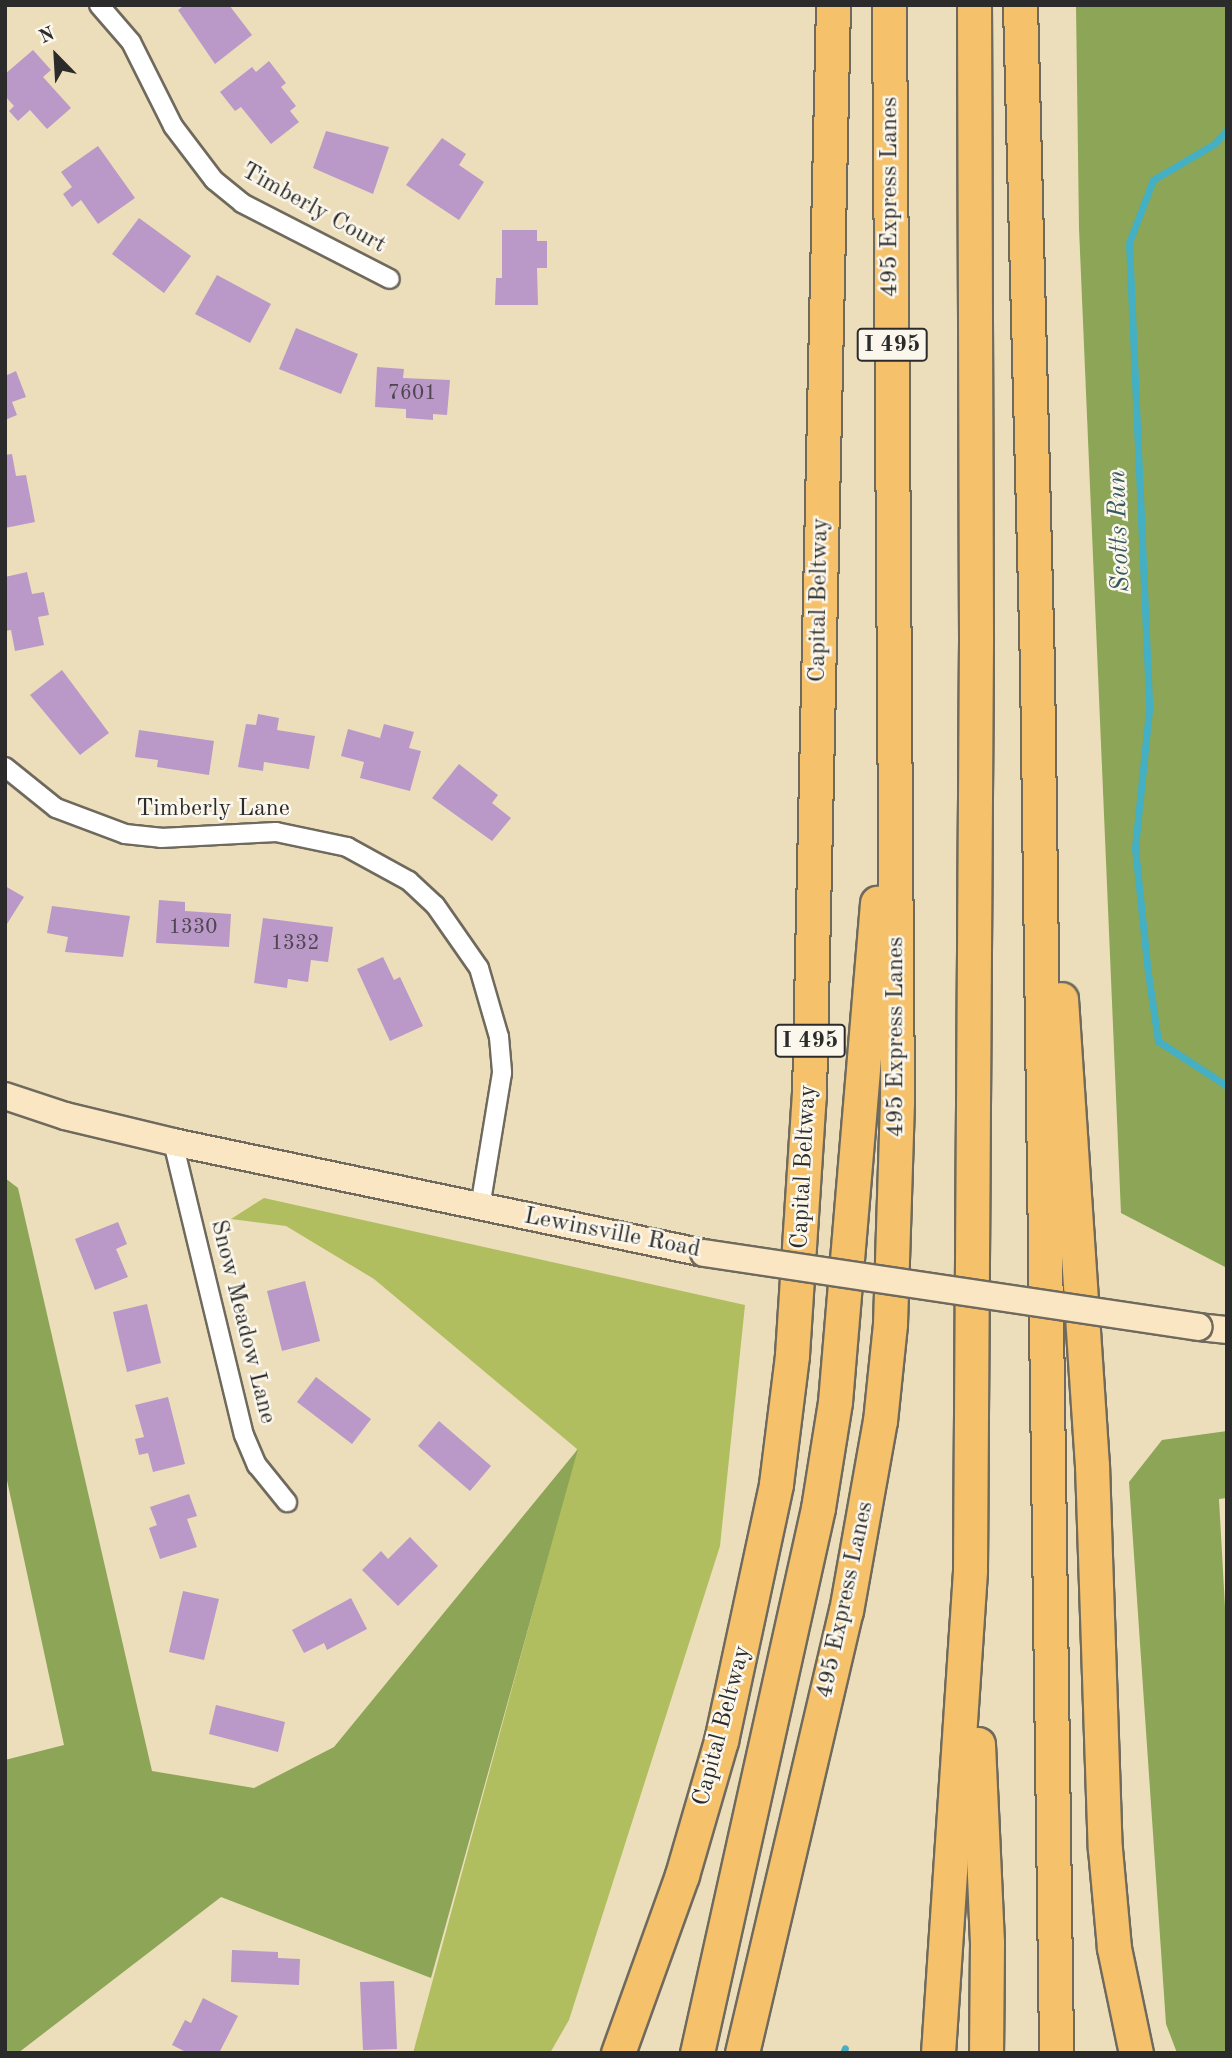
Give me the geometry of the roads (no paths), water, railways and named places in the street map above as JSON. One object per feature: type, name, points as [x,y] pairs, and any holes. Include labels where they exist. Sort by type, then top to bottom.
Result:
[{"type":"highway","name":"Capital Beltway","points":[[618,2053],[682,1875],[721,1741],[776,1484],[793,1355],[809,1094],[833,5]]},
{"type":"highway","name":"495 Express Lanes","points":[[742,2053],[846,1611],[880,1421],[896,1210],[889,5]]},
{"type":"highway","points":[[974,5],[976,650],[970,1570],[987,1942],[986,2053]]},
{"type":"highway","points":[[1020,5],[1037,668],[1056,2053]]},
{"type":"highway","points":[[1037,668],[1086,1337],[1105,1849],[1114,1948],[1136,2053]]},
{"type":"highway","points":[[697,2053],[799,1607],[835,1402],[894,684]]},
{"type":"highway","points":[[938,2053],[970,1570]]},
{"type":"main road","name":"Lewinsville Road","points":[[5,1096],[65,1116],[173,1142],[704,1254],[1227,1330]]},
{"type":"street","name":"Timberly Court","points":[[99,5],[131,42],[173,126],[214,180],[242,203],[390,279]]},
{"type":"street","name":"Timberly Lane","points":[[5,767],[56,808],[90,824],[161,838],[276,832],[314,837],[378,861],[435,905],[479,968],[499,1037],[502,1073],[480,1208]]},
{"type":"street","name":"Snow Meadow Lane","points":[[173,1142],[244,1435],[257,1465],[287,1502]]},
{"type":"waterway","name":"Scotts Run","points":[[1227,130],[1214,144],[1153,180],[1129,243],[1149,710],[1135,848],[1148,973],[1158,1041],[1227,1086]]},
{"type":"waterway","name":"Scotts Run","points":[[843,2053],[845,2048]]}]
